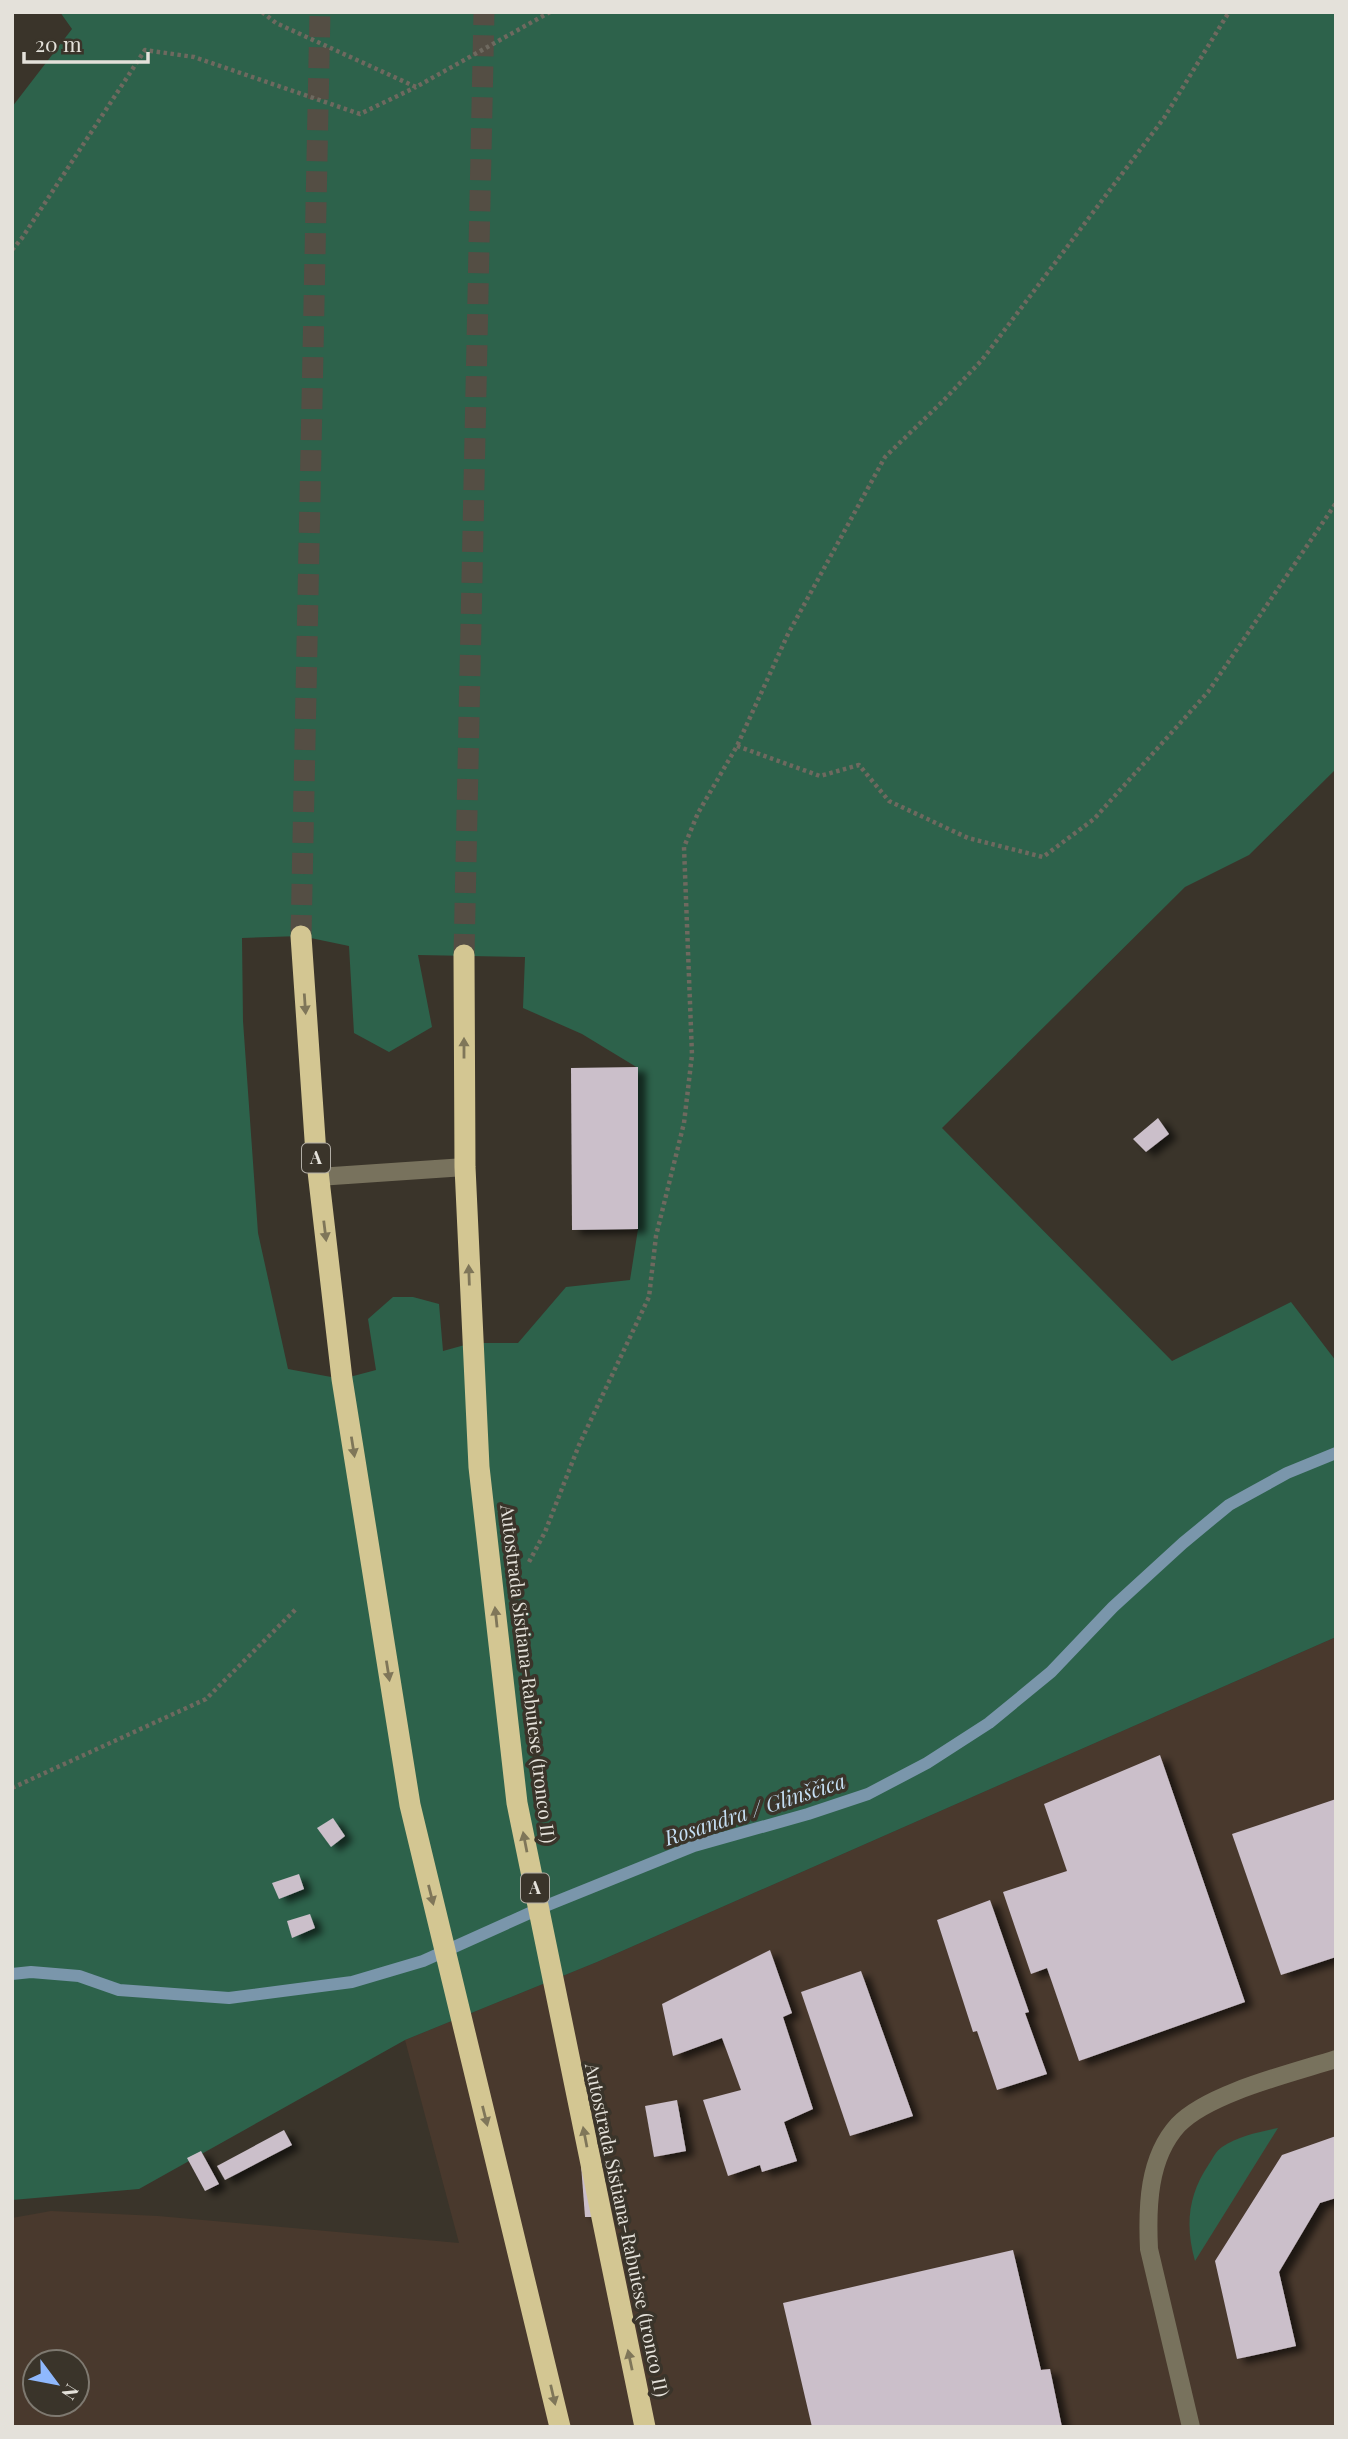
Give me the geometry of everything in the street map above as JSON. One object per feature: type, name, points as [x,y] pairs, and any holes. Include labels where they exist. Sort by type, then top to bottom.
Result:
[{"type":"highway","name":"A","points":[[301,936],[318,1177],[342,1379],[410,1805],[560,2427]]},
{"type":"highway","name":"Autostrada Sistiana-Rabuiese (tronco II)","points":[[464,955],[465,1167],[479,1467],[517,1803],[645,2427]]},
{"type":"street","points":[[318,1177],[465,1167]]},
{"type":"street","points":[[1191,2427],[1149,2249],[1151,2185],[1159,2155],[1178,2125],[1211,2100],[1336,2059]]},
{"type":"path","points":[[262,12],[275,23],[416,87]]},
{"type":"path","points":[[12,250],[145,50],[194,57],[360,114],[416,87],[550,12]]},
{"type":"path","points":[[529,1562],[545,1532],[579,1446],[649,1297],[656,1236],[684,1123],[692,1055],[684,847],[698,813],[737,746],[788,634],[885,457],[982,360],[1164,118],[1229,12]]},
{"type":"path","points":[[737,746],[820,776],[859,765],[889,801],[968,838],[1043,857],[1094,819],[1208,692],[1336,503]]},
{"type":"path","points":[[12,1788],[206,1699],[297,1608]]},
{"type":"shaded area","points":[[1336,1637],[1336,2427],[12,2427],[12,2218],[51,2211],[158,2216],[459,2243],[405,2040],[597,1962]]},
{"type":"green space","points":[[60,12],[1336,12],[1336,769],[1249,855],[1185,887],[942,1128],[1172,1361],[1291,1302],[1336,1361],[1336,1637],[597,1962],[405,2040],[139,2189],[12,2200],[12,107],[72,29]],"holes":[[[301,936],[349,946],[354,1033],[389,1052],[432,1027],[418,955],[525,957],[523,1008],[582,1034],[638,1068],[638,1229],[630,1280],[566,1287],[518,1343],[472,1343],[443,1351],[439,1304],[413,1297],[393,1297],[368,1319],[376,1370],[342,1379],[288,1369],[258,1233],[243,1021],[242,938]]]},
{"type":"green space","points":[[1278,2128],[1195,2261],[1190,2235],[1190,2211],[1197,2187],[1213,2157],[1235,2140]]},
{"type":"building","points":[[638,1067],[638,1229],[572,1230],[571,1068]]},
{"type":"building","points":[[1158,1118],[1169,1134],[1146,1152],[1133,1139]]},
{"type":"building","points":[[1160,1755],[1245,2002],[1079,2061],[1047,1968],[1031,1974],[1003,1892],[1067,1871],[1044,1804]]},
{"type":"building","points":[[1336,1799],[1336,1957],[1281,1975],[1232,1834]]},
{"type":"building","points":[[333,1818],[345,1836],[331,1847],[317,1828]]},
{"type":"building","points":[[299,1874],[304,1889],[279,1899],[272,1883]]},
{"type":"building","points":[[990,1900],[1029,2012],[1025,2013],[1047,2074],[997,2090],[977,2031],[973,2032],[937,1920]]},
{"type":"building","points":[[310,1914],[315,1928],[292,1938],[287,1921]]},
{"type":"building","points":[[770,1950],[792,2013],[783,2017],[813,2109],[784,2122],[797,2161],[762,2172],[760,2165],[728,2176],[703,2100],[741,2090],[722,2038],[673,2056],[662,2004]]},
{"type":"building","points":[[861,1971],[913,2116],[850,2136],[801,1992]]},
{"type":"building","points":[[677,2100],[686,2151],[654,2157],[645,2106]]},
{"type":"building","points":[[284,2130],[292,2145],[225,2180],[217,2166]]},
{"type":"building","points":[[1336,2136],[1336,2198],[1320,2203],[1279,2272],[1296,2346],[1237,2359],[1215,2261],[1282,2155]]},
{"type":"building","points":[[201,2151],[219,2184],[205,2191],[187,2158]]},
{"type":"building","points":[[581,2165],[601,2217],[585,2217]]},
{"type":"building","points":[[1013,2250],[1041,2370],[1050,2369],[1062,2427],[812,2427],[783,2303]]},
{"type":"waterway","name":"Rosandra / Glinščica","points":[[12,1974],[31,1972],[79,1976],[119,1990],[229,1998],[352,1982],[423,1961],[543,1907],[694,1846],[868,1794],[927,1763],[989,1723],[1051,1672],[1113,1607],[1229,1505],[1287,1473],[1336,1453]]},
{"type":"tunnel","points":[[301,936],[320,12]]},
{"type":"tunnel","points":[[464,955],[484,12]]}]
